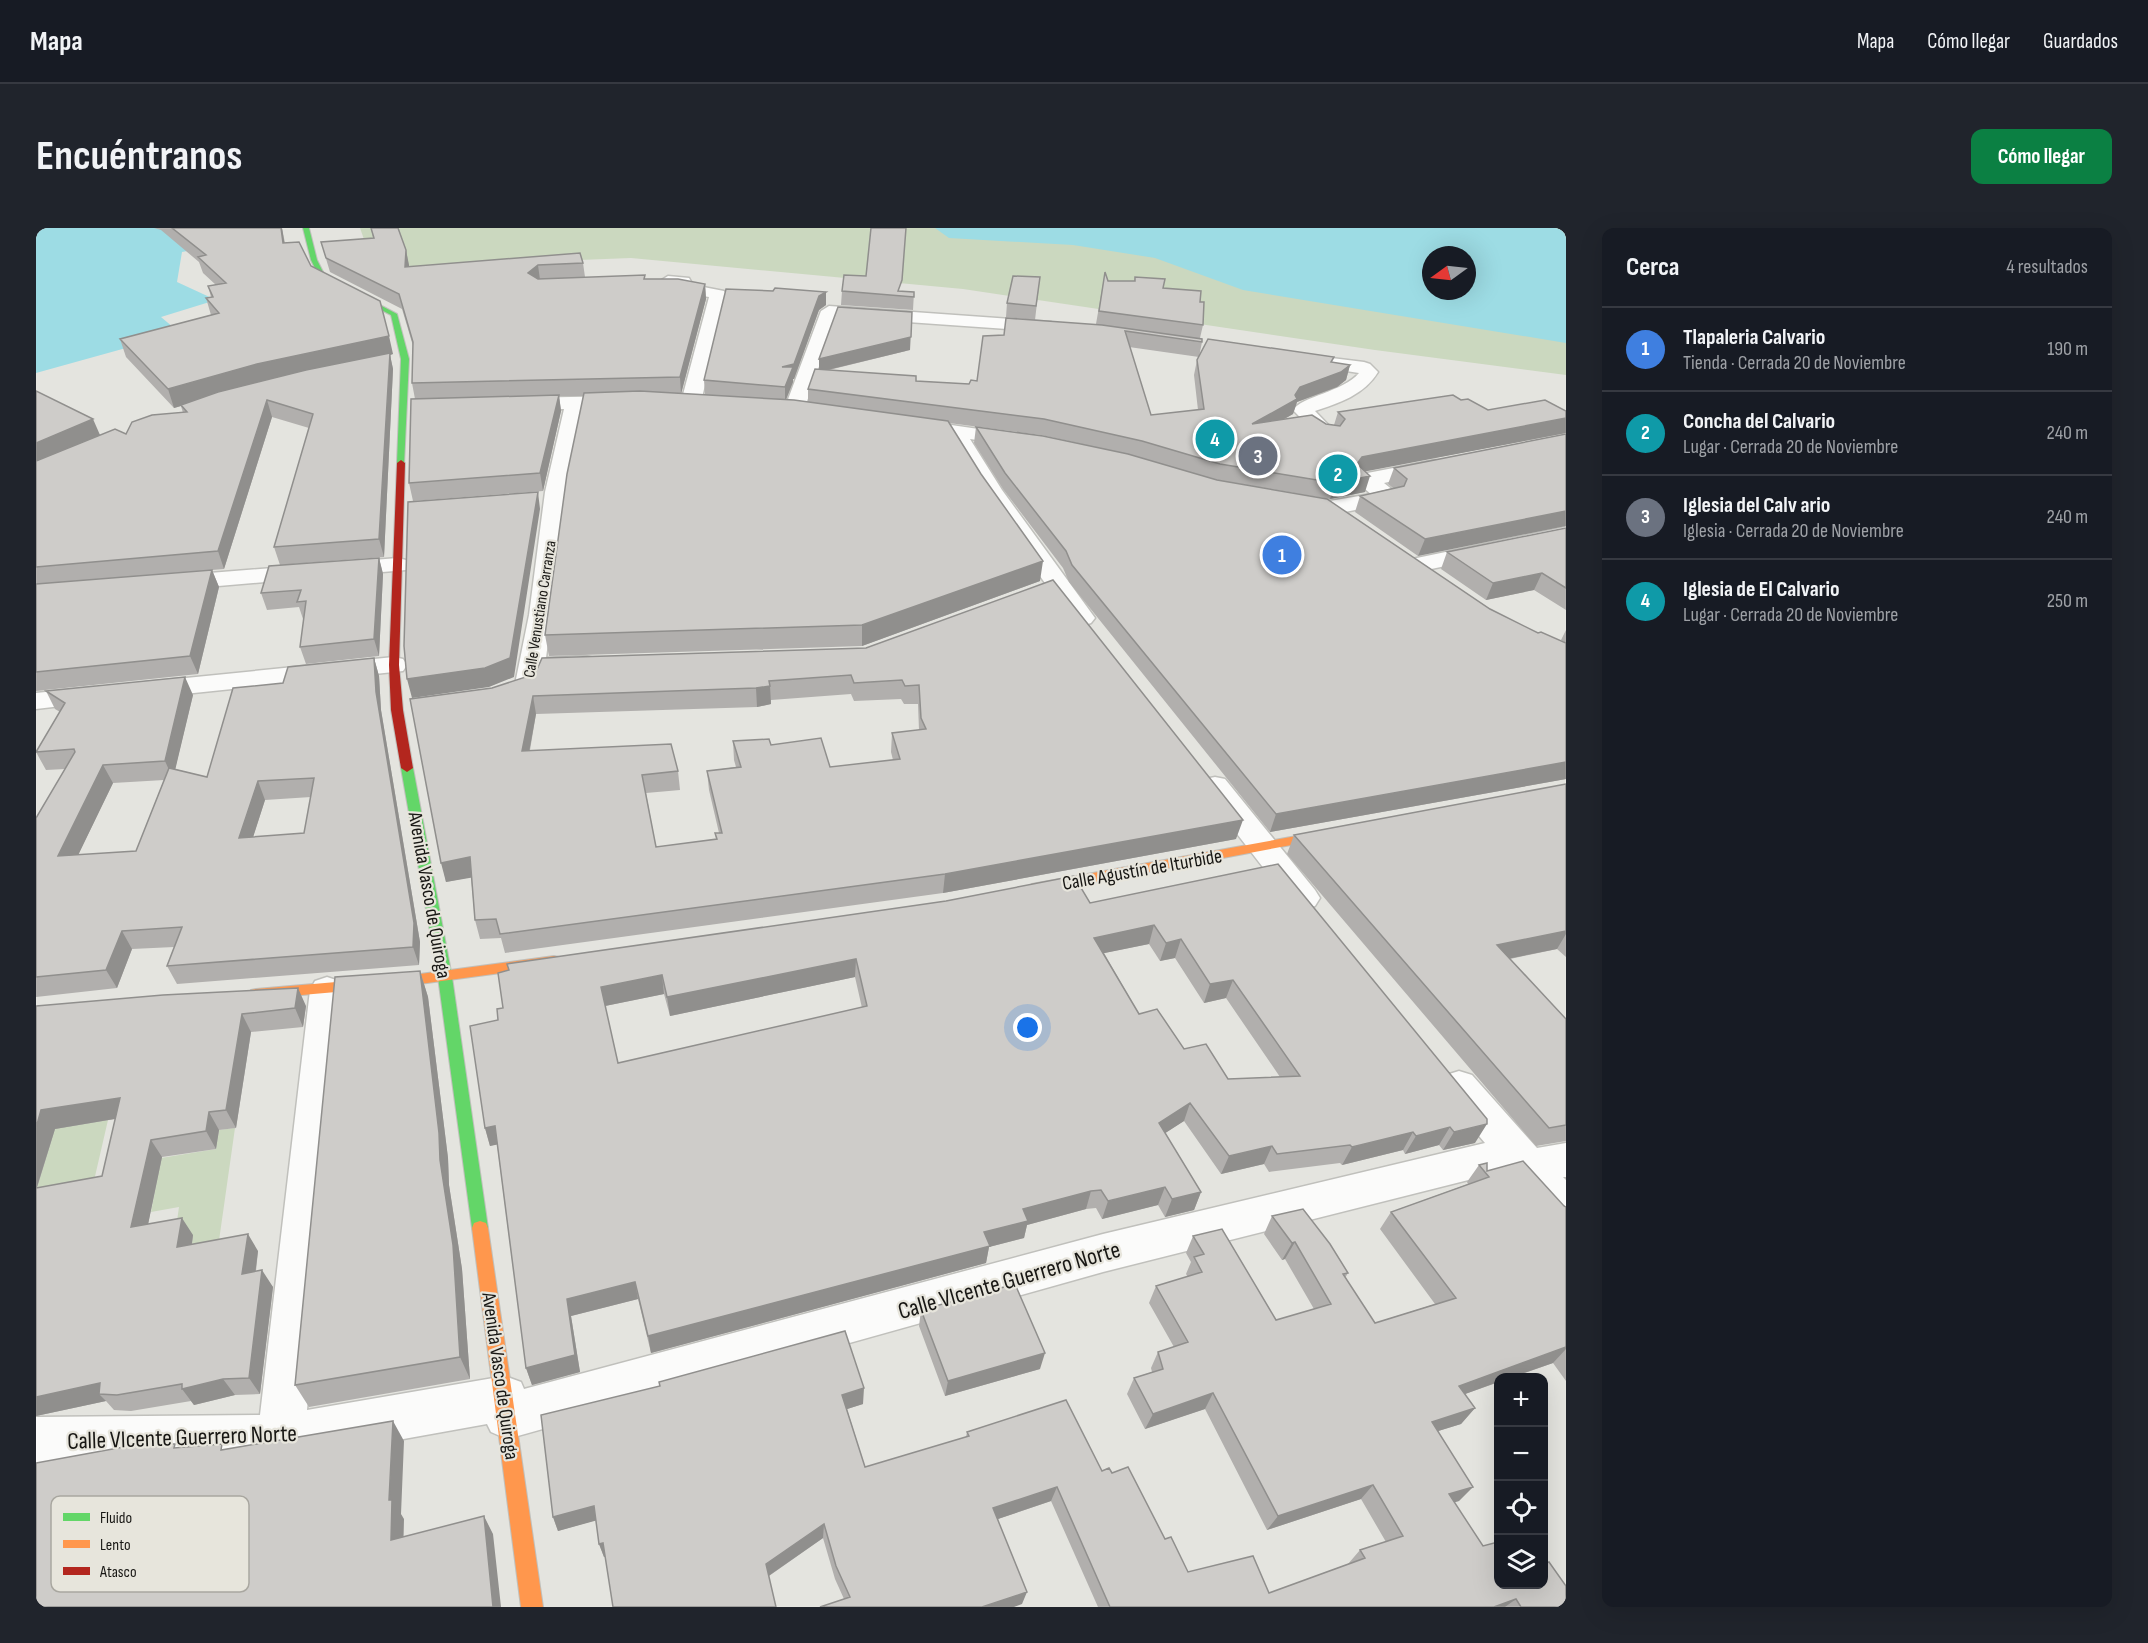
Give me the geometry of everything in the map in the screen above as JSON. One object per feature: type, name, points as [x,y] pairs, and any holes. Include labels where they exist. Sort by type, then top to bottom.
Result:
[{"type":"street","name":"Avenida Vasco de Quiroga","points":[[306,228],[321,276],[331,284],[375,302],[394,314],[395,361],[411,408],[401,511],[394,665],[408,709],[532,1607]]},
{"type":"street","points":[[653,282],[683,281],[686,289],[718,294],[681,402],[714,404]]},
{"type":"street","points":[[794,410],[829,310],[1070,329]]},
{"type":"street","points":[[1292,358],[1364,368],[1369,372],[1346,393],[1304,408],[1303,410],[1328,435]]},
{"type":"street","points":[[500,404],[642,402]]},
{"type":"street","name":"Calle Venustiano Carranza","points":[[504,694],[529,684],[533,666],[544,500],[575,403]]},
{"type":"street","points":[[771,408],[817,413]]},
{"type":"street","points":[[886,422],[1041,443]]},
{"type":"street","points":[[954,430],[992,492],[1049,569],[1045,589],[1100,641]]},
{"type":"street","points":[[1272,498],[1330,508],[1388,496],[1365,480],[1454,462]]},
{"type":"street","points":[[1330,508],[1358,527]]},
{"type":"street","points":[[401,511],[425,510]]},
{"type":"street","points":[[1442,585],[1403,559],[1566,534]]},
{"type":"street","points":[[153,584],[398,565]]},
{"type":"street","points":[[533,666],[615,663]]},
{"type":"street","points":[[36,701],[394,665]]},
{"type":"street","points":[[1196,763],[1322,919]]},
{"type":"street","name":"Calle Agustín de Iturbide","points":[[1023,891],[1344,831]]},
{"type":"street","points":[[244,994],[327,990],[445,977],[564,960]]},
{"type":"street","points":[[281,1438],[327,990]]},
{"type":"street","points":[[1440,1062],[1536,1159],[1566,1209]]},
{"type":"street","name":"Calle VIcente Guerrero Norte","points":[[36,1440],[281,1438],[506,1407],[1103,1253],[1536,1159]]},
{"type":"green space","points":[[360,228],[1566,228],[1566,375],[1375,350],[963,289],[631,258],[374,268]]},
{"type":"green space","points":[[108,1120],[90,1198],[36,1190],[51,1129]]},
{"type":"green space","points":[[235,1128],[213,1283],[174,1242],[179,1207],[151,1212],[161,1158],[216,1149],[219,1130]]},
{"type":"water","points":[[36,228],[229,228],[234,242],[182,252],[177,282],[216,300],[161,317],[180,333],[36,373]]},
{"type":"water","points":[[935,228],[1566,228],[1566,343],[1243,290],[1155,258],[1073,245],[949,238]]},
{"type":"building","points":[[172,228],[281,228],[283,243],[299,242],[311,266],[380,301],[389,336],[257,364],[168,389],[120,339],[219,313],[206,298],[213,297],[208,286],[226,283],[198,257],[206,255]]},
{"type":"building","points":[[371,228],[398,228],[406,250],[405,267],[580,253],[583,263],[538,265],[528,273],[538,279],[645,275],[644,279],[678,279],[705,284],[680,377],[412,383],[413,342],[399,294],[326,258],[321,242],[374,238]]},
{"type":"building","points":[[871,228],[906,228],[902,280],[898,291],[914,292],[914,297],[842,291],[844,275],[866,276]]},
{"type":"building","points":[[1105,272],[1108,281],[1135,281],[1135,277],[1165,279],[1163,288],[1201,291],[1200,302],[1204,302],[1203,325],[1099,311]]},
{"type":"building","points":[[1013,276],[1040,277],[1036,306],[1007,303]]},
{"type":"building","points":[[775,288],[826,292],[819,296],[794,364],[782,367],[793,367],[785,387],[704,380],[726,289],[773,291]]},
{"type":"building","points":[[838,307],[912,312],[911,337],[819,359]]},
{"type":"building","points":[[1006,318],[1102,325],[1202,339],[1202,342],[1125,331],[1151,415],[1204,409],[1197,360],[1208,339],[1334,357],[1331,362],[1350,365],[1341,372],[1300,387],[1295,395],[1297,399],[1252,424],[1312,415],[1326,424],[1340,426],[1345,419],[1338,412],[1453,395],[1461,400],[1468,399],[1488,410],[1545,400],[1566,411],[1566,418],[1362,457],[1357,464],[1370,476],[1335,483],[1220,464],[1142,441],[1044,419],[808,389],[815,369],[916,376],[916,381],[969,384],[971,380],[977,381],[983,336],[1004,335]]},
{"type":"building","points":[[390,353],[379,539],[274,547],[313,414],[267,400],[218,551],[36,567],[36,461],[115,429],[126,434],[132,422],[152,415],[187,412],[181,405],[218,392],[306,370]]},
{"type":"building","points":[[36,391],[93,419],[36,443]]},
{"type":"building","points":[[640,391],[794,400],[948,421],[981,474],[1043,561],[862,625],[545,635],[567,474],[584,393]]},
{"type":"building","points":[[559,395],[540,473],[409,483],[411,399]]},
{"type":"building","points":[[976,427],[1043,436],[1128,454],[1217,480],[1327,499],[1490,609],[1538,633],[1541,632],[1566,643],[1566,762],[1276,814],[1072,565],[1066,551],[1005,473]]},
{"type":"building","points":[[1566,434],[1566,511],[1425,539],[1360,496],[1404,486],[1407,479],[1394,468]]},
{"type":"building","points":[[538,492],[510,658],[485,668],[407,679],[404,646],[408,502]]},
{"type":"building","points":[[1566,528],[1566,588],[1542,573],[1493,583],[1447,552]]},
{"type":"building","points":[[379,558],[374,639],[300,647],[306,601],[297,602],[301,590],[261,593],[269,566]]},
{"type":"building","points":[[212,570],[190,656],[36,672],[36,584]]},
{"type":"building","points":[[1053,580],[1243,820],[945,874],[500,934],[496,919],[475,920],[470,857],[441,863],[410,699],[492,688],[535,674],[542,658],[866,648]],"holes":[[[851,675],[854,683],[902,680],[905,686],[919,685],[921,718],[926,729],[892,733],[900,759],[830,767],[821,738],[771,745],[769,739],[733,741],[741,767],[707,771],[722,833],[715,833],[717,839],[656,847],[642,775],[678,771],[671,744],[522,751],[533,696],[756,688],[770,686],[769,681]]]},
{"type":"building","points":[[374,658],[376,692],[414,923],[413,947],[167,966],[182,927],[122,931],[106,970],[36,977],[36,818],[75,752],[74,749],[36,752],[65,703],[46,691],[185,677],[165,761],[103,765],[58,856],[136,851],[169,768],[207,777],[233,688],[283,683],[288,667]],"holes":[[[314,778],[304,833],[239,838],[258,781]]]},
{"type":"building","points":[[1566,784],[1566,931],[1497,945],[1566,1019],[1566,1125],[1549,1128],[1294,835]]},
{"type":"building","points":[[1278,864],[1487,1119],[1487,1124],[1454,1132],[1450,1127],[1416,1136],[1413,1132],[1352,1147],[1350,1145],[1277,1154],[1272,1146],[1229,1156],[1190,1103],[1159,1123],[1201,1192],[1172,1199],[1165,1187],[1108,1201],[1101,1190],[1091,1191],[1023,1209],[1028,1221],[984,1232],[990,1246],[648,1336],[635,1282],[567,1299],[575,1355],[526,1368],[495,1126],[485,1128],[470,1026],[498,1020],[497,1009],[503,1008],[498,973],[509,970],[507,964],[946,901],[1074,876],[1090,903]],"holes":[[[1154,925],[1166,943],[1181,939],[1210,984],[1233,980],[1300,1076],[1228,1079],[1206,1044],[1184,1049],[1157,1009],[1139,1014],[1094,938]],[[856,959],[867,1006],[618,1063],[601,987],[662,975],[667,997]]]},
{"type":"building","points":[[420,971],[439,1133],[440,1160],[453,1245],[460,1357],[295,1385],[335,977]]},
{"type":"building","points":[[298,988],[295,1008],[242,1014],[226,1110],[209,1112],[206,1131],[151,1140],[131,1227],[182,1218],[177,1247],[248,1234],[242,1274],[262,1270],[249,1378],[223,1379],[182,1389],[182,1384],[117,1395],[99,1394],[100,1383],[36,1397],[36,1188],[102,1176],[120,1098],[41,1110],[36,1128],[36,1006],[163,995]]},
{"type":"building","points":[[1523,1161],[1566,1207],[1566,1347],[1459,1386],[1475,1408],[1432,1422],[1473,1487],[1449,1494],[1483,1546],[1494,1543],[1494,1589],[1548,1589],[1549,1562],[1566,1586],[1566,1607],[1521,1607],[1516,1599],[1494,1607],[1110,1607],[1057,1487],[993,1508],[1027,1592],[982,1607],[820,1607],[850,1597],[836,1566],[824,1524],[766,1564],[776,1607],[613,1607],[603,1543],[599,1544],[594,1506],[553,1517],[541,1415],[660,1386],[659,1382],[845,1331],[864,1388],[842,1395],[865,1467],[969,1436],[967,1432],[1066,1400],[1102,1471],[1109,1468],[1112,1473],[1128,1467],[1165,1539],[1171,1537],[1188,1572],[1253,1556],[1269,1593],[1365,1558],[1360,1550],[1403,1536],[1373,1485],[1278,1516],[1213,1393],[1153,1414],[1134,1378],[1163,1369],[1158,1352],[1188,1342],[1156,1286],[1202,1272],[1194,1257],[1204,1254],[1193,1236],[1222,1229],[1276,1320],[1331,1304],[1295,1242],[1292,1243],[1272,1216],[1303,1209],[1330,1244],[1348,1273],[1343,1274],[1375,1323],[1456,1298],[1391,1212],[1489,1177],[1479,1165],[1487,1163],[1487,1171]]},
{"type":"building","points":[[1015,1284],[1045,1353],[948,1381],[921,1310]]},
{"type":"building","points":[[393,1421],[389,1500],[392,1500],[391,1540],[484,1516],[493,1607],[36,1607],[36,1463],[140,1444],[175,1444],[174,1448],[222,1444],[221,1450]]},
{"type":"traffic: fast","points":[[306,228],[314,260],[322,277],[394,314],[405,359],[401,463]]},
{"type":"traffic: fast","points":[[407,768],[445,977],[480,1228]]},
{"type":"traffic: slow","points":[[1032,889],[1335,833]]},
{"type":"traffic: slow","points":[[256,994],[405,981],[554,961]]},
{"type":"traffic: slow","points":[[480,1228],[532,1607]]},
{"type":"traffic: jam","points":[[401,463],[394,665],[397,710],[407,768]]},
{"type":"place","name":"Iglesia de El Calvario","points":[[1215,439]]},
{"type":"place","name":"Iglesia del Calv ario","points":[[1258,456]]},
{"type":"place","name":"Concha del Calvario","points":[[1338,474]]},
{"type":"place","name":"Tlapaleria Calvario","points":[[1282,555]]}]
